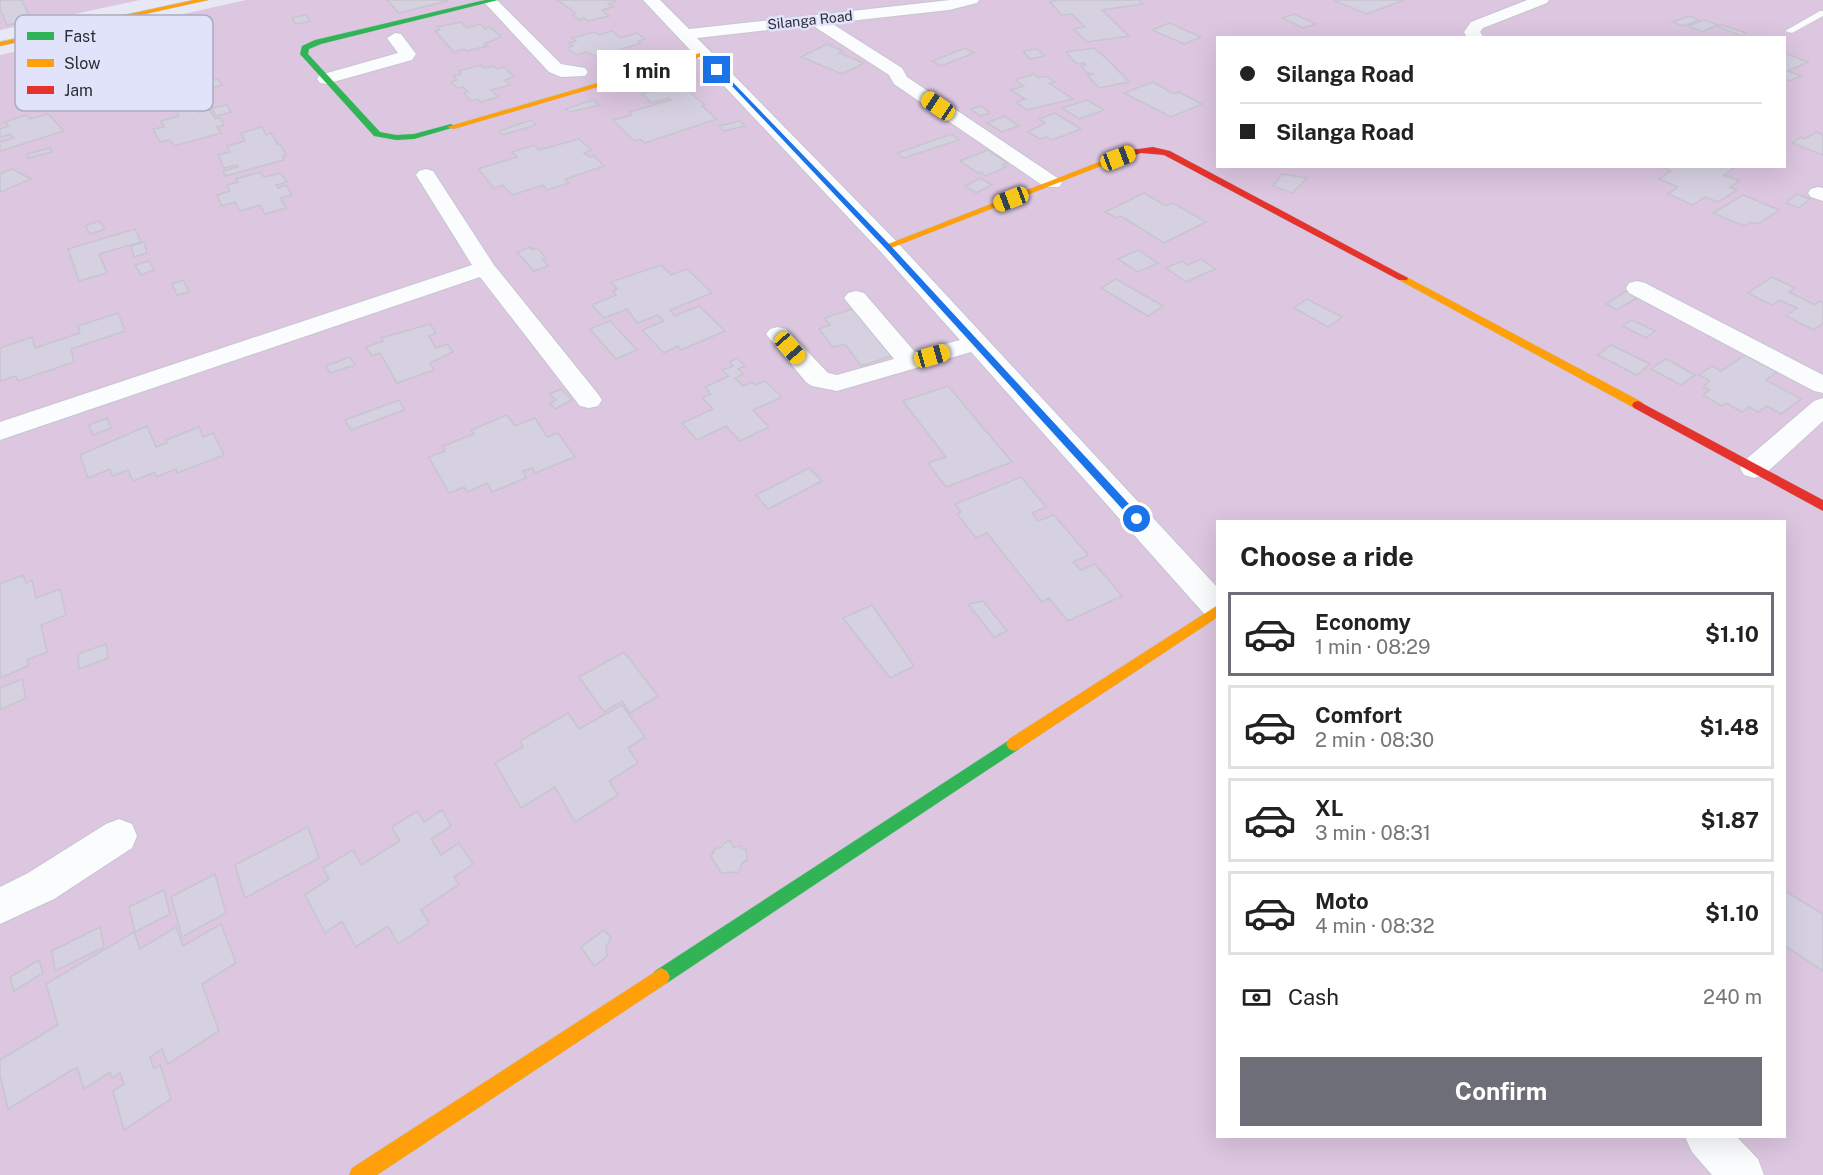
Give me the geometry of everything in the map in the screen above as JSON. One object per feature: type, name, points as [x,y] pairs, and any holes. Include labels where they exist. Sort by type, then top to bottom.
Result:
[{"type":"street","points":[[134,15],[204,0]]},
{"type":"street","points":[[651,0],[888,246],[1216,607]]},
{"type":"street","name":"Silanga Road","points":[[684,34],[971,0]]},
{"type":"street","points":[[1475,36],[1472,32],[1477,24],[1541,0]]},
{"type":"street","points":[[579,72],[561,72],[555,68],[492,1],[337,37],[305,48],[304,54],[377,134],[402,140],[487,118],[703,55]]},
{"type":"street","points":[[815,20],[896,72],[900,80],[1052,183]]},
{"type":"street","points":[[326,79],[406,56],[407,54],[395,38]]},
{"type":"street","points":[[0,44],[15,41]]},
{"type":"street","points":[[888,246],[1140,149],[1155,149],[1167,153],[1823,506]]},
{"type":"street","points":[[426,175],[485,268],[589,400]]},
{"type":"street","points":[[0,430],[485,268]]},
{"type":"street","points":[[1637,288],[1823,385]]},
{"type":"street","points":[[856,298],[910,362]]},
{"type":"street","points":[[778,334],[815,376],[837,383],[976,343]]},
{"type":"street","points":[[1754,468],[1823,407]]},
{"type":"street","points":[[359,1175],[1216,610]]},
{"type":"street","points":[[0,906],[41,886],[119,836]]},
{"type":"street","points":[[1708,1138],[1742,1175]]},
{"type":"lane","points":[[1789,31],[1823,14]]},
{"type":"shaded area","points":[[0,0],[140,0],[70,15],[15,15],[15,27],[0,30]]},
{"type":"shaded area","points":[[246,0],[1823,0],[1823,1175],[0,1175],[0,55],[15,52],[15,111],[213,111],[213,15],[179,15]]},
{"type":"building","points":[[22,0],[29,15],[15,15],[15,23],[7,25],[0,9],[0,1]]},
{"type":"building","points":[[387,0],[446,0],[447,1],[399,13]]},
{"type":"building","points":[[557,0],[616,1],[608,4],[613,7],[602,10],[609,16],[588,21],[584,18],[579,20],[573,14],[576,13]]},
{"type":"building","points":[[1058,0],[1139,0],[1143,4],[1102,10],[1129,36],[1087,42],[1073,29],[1085,27],[1072,14],[1062,15],[1050,2]]},
{"type":"building","points":[[1404,0],[1367,14],[1335,1]]},
{"type":"building","points":[[1294,14],[1316,24],[1303,28],[1282,18]]},
{"type":"building","points":[[306,15],[310,21],[296,24],[292,18]]},
{"type":"building","points":[[1689,16],[1699,20],[1683,26],[1673,22]]},
{"type":"building","points":[[1704,20],[1718,25],[1702,32],[1688,26]]},
{"type":"building","points":[[461,22],[467,28],[480,24],[485,29],[490,27],[501,37],[484,44],[487,46],[454,52],[435,31],[440,30],[437,27]]},
{"type":"building","points":[[1169,23],[1201,37],[1184,44],[1152,30]]},
{"type":"building","points":[[1722,25],[1746,33],[1742,36],[1718,27]]},
{"type":"building","points":[[612,31],[621,38],[637,33],[645,39],[638,41],[641,43],[597,57],[586,52],[577,55],[567,48],[573,46],[569,43],[576,41],[572,38],[594,32],[599,35]]},
{"type":"building","points":[[827,44],[843,51],[839,53],[864,63],[842,74],[801,57]]},
{"type":"building","points":[[965,48],[974,53],[941,66],[932,61]]},
{"type":"building","points":[[1094,48],[1129,82],[1099,88],[1087,75],[1094,74],[1088,73],[1081,66],[1086,65],[1085,63],[1077,64],[1066,52]]},
{"type":"building","points":[[1037,49],[1044,56],[1030,59],[1023,51]]},
{"type":"building","points":[[1786,53],[1808,62],[1788,71],[1801,76],[1790,81],[1786,79]]},
{"type":"building","points":[[481,65],[484,68],[504,67],[514,77],[505,80],[510,85],[491,90],[498,97],[480,102],[478,99],[471,101],[464,93],[468,92],[463,87],[457,88],[451,82],[457,80],[453,76],[461,74],[459,71]]},
{"type":"building","points":[[1034,74],[1039,78],[1046,76],[1055,82],[1049,83],[1073,99],[1027,110],[1016,102],[1025,99],[1011,90],[1024,86],[1015,80]]},
{"type":"building","points":[[218,79],[222,85],[213,88],[213,80]]},
{"type":"building","points":[[1153,82],[1174,94],[1179,92],[1202,104],[1171,117],[1124,93]]},
{"type":"building","points":[[679,83],[705,105],[702,106],[717,119],[645,143],[640,139],[634,141],[613,120],[632,115],[629,112],[671,100],[669,98],[652,103],[642,94]]},
{"type":"building","points":[[593,100],[600,105],[570,112],[566,109]]},
{"type":"building","points":[[1087,100],[1104,110],[1079,119],[1062,108]]},
{"type":"building","points":[[227,105],[231,112],[216,116],[213,108]]},
{"type":"building","points":[[981,106],[990,113],[980,116],[971,109]]},
{"type":"building","points":[[176,111],[210,111],[215,119],[220,118],[224,125],[217,127],[221,133],[174,146],[170,140],[160,142],[153,129],[164,127],[161,121],[179,116]]},
{"type":"building","points":[[1055,113],[1081,129],[1052,140],[1046,137],[1040,139],[1028,132],[1045,123],[1039,119]]},
{"type":"building","points":[[48,114],[64,131],[0,151],[0,142],[14,138],[10,134],[0,137],[0,129],[9,126],[5,122],[26,115],[30,119]]},
{"type":"building","points":[[1004,116],[1019,126],[1002,132],[987,123]]},
{"type":"building","points":[[531,120],[536,125],[502,135],[499,131]]},
{"type":"building","points":[[740,121],[745,126],[724,131],[719,126]]},
{"type":"building","points":[[262,127],[266,135],[271,133],[278,145],[280,144],[286,155],[283,156],[284,160],[225,176],[223,171],[238,167],[237,165],[224,168],[218,155],[230,152],[227,146],[245,141],[241,133]]},
{"type":"building","points":[[1816,132],[1823,135],[1823,155],[1792,143],[1801,137],[1805,139]]},
{"type":"building","points":[[952,134],[959,140],[904,158],[897,153]]},
{"type":"building","points":[[579,139],[591,150],[584,153],[589,157],[594,156],[604,166],[565,179],[569,183],[547,190],[543,185],[512,195],[503,185],[494,188],[478,169],[517,157],[512,152],[534,145],[539,150]]},
{"type":"building","points":[[50,148],[52,152],[28,158],[27,154]]},
{"type":"building","points":[[988,150],[1007,163],[1002,165],[1006,167],[986,176],[960,161]]},
{"type":"building","points":[[1665,168],[1734,168],[1724,175],[1739,181],[1730,187],[1737,190],[1718,202],[1705,197],[1693,205],[1668,194],[1678,187],[1659,179],[1671,171]]},
{"type":"building","points":[[12,169],[31,179],[0,192],[0,174]]},
{"type":"building","points":[[260,172],[264,177],[281,173],[287,182],[276,185],[278,188],[286,185],[292,195],[280,198],[286,208],[265,214],[260,205],[240,211],[235,202],[222,206],[217,195],[230,191],[227,185],[238,182],[236,179]]},
{"type":"building","points":[[1282,174],[1307,178],[1292,193],[1273,186]]},
{"type":"building","points":[[981,178],[992,185],[976,193],[965,186]]},
{"type":"building","points":[[1144,193],[1166,206],[1173,203],[1206,222],[1164,243],[1121,216],[1116,218],[1105,212]]},
{"type":"building","points":[[1797,194],[1810,199],[1799,208],[1786,203]]},
{"type":"building","points":[[1743,195],[1779,210],[1758,224],[1751,222],[1744,226],[1713,213]]},
{"type":"building","points":[[99,221],[105,229],[90,234],[85,226]]},
{"type":"building","points":[[135,229],[141,242],[99,254],[107,273],[79,281],[68,249]]},
{"type":"building","points":[[144,242],[147,253],[134,257],[131,246]]},
{"type":"building","points":[[531,247],[532,250],[537,248],[546,258],[542,259],[548,266],[534,271],[517,252]]},
{"type":"building","points":[[1138,250],[1158,263],[1138,272],[1118,259]]},
{"type":"building","points":[[1201,259],[1215,269],[1186,282],[1166,268],[1182,261],[1188,265]]},
{"type":"building","points":[[149,261],[154,270],[141,275],[135,265]]},
{"type":"building","points":[[661,265],[671,275],[687,269],[712,293],[670,310],[675,316],[699,306],[725,331],[681,350],[678,346],[664,353],[642,330],[664,321],[658,315],[637,323],[627,309],[604,318],[592,305],[616,295],[613,291],[617,289],[611,282]]},
{"type":"building","points":[[1772,277],[1795,288],[1789,292],[1815,305],[1820,301],[1823,303],[1823,323],[1814,330],[1786,316],[1797,308],[1780,300],[1772,305],[1748,293]]},
{"type":"building","points":[[1116,279],[1163,306],[1148,316],[1101,288]]},
{"type":"building","points":[[183,280],[189,292],[177,295],[172,284]]},
{"type":"building","points":[[1631,288],[1643,294],[1617,310],[1606,304]]},
{"type":"building","points":[[1307,299],[1342,317],[1328,327],[1294,308]]},
{"type":"building","points":[[862,306],[900,353],[861,366],[845,344],[833,347],[819,329],[830,325],[824,318]]},
{"type":"building","points":[[118,313],[125,331],[71,349],[74,362],[18,381],[16,376],[0,381],[0,348],[32,337],[35,348],[80,333],[78,326]]},
{"type":"building","points":[[1632,320],[1655,331],[1646,338],[1623,326]]},
{"type":"building","points":[[610,321],[637,350],[616,359],[590,329]]},
{"type":"building","points":[[430,324],[436,333],[429,336],[436,348],[447,344],[453,352],[430,363],[434,370],[397,383],[380,353],[372,356],[366,347],[383,341],[381,338]]},
{"type":"building","points":[[1611,345],[1650,364],[1637,375],[1598,355]]},
{"type":"building","points":[[1745,355],[1777,372],[1766,380],[1801,399],[1781,414],[1767,406],[1758,412],[1749,407],[1742,412],[1726,403],[1722,406],[1703,395],[1710,390],[1703,387],[1710,381],[1699,375],[1712,366],[1721,371]]},
{"type":"building","points":[[350,357],[355,365],[330,373],[326,366]]},
{"type":"building","points":[[737,358],[745,366],[738,369],[743,374],[735,378],[743,386],[752,382],[755,385],[765,381],[782,397],[753,410],[769,427],[740,441],[726,426],[697,440],[682,423],[713,409],[702,398],[711,394],[705,387],[729,376],[722,370],[733,366],[730,362]]},
{"type":"building","points":[[1666,359],[1695,375],[1681,385],[1651,369]]},
{"type":"building","points":[[948,386],[1012,462],[946,487],[928,463],[946,457],[903,401]]},
{"type":"building","points":[[561,389],[572,400],[555,409],[550,403],[556,400],[550,394]]},
{"type":"building","points":[[399,400],[404,410],[351,430],[345,420]]},
{"type":"building","points":[[507,415],[515,426],[535,418],[547,437],[558,433],[575,457],[535,473],[532,468],[523,471],[526,478],[492,492],[487,483],[467,492],[464,487],[449,493],[429,457],[445,451],[443,446],[474,434],[471,430]]},
{"type":"building","points":[[107,418],[111,428],[93,435],[89,425]]},
{"type":"building","points":[[147,426],[156,447],[167,443],[166,440],[199,427],[203,437],[213,433],[224,455],[177,473],[176,469],[156,477],[155,472],[133,481],[128,470],[112,476],[110,469],[88,478],[80,455]]},
{"type":"building","points":[[809,468],[822,481],[768,509],[756,495]]},
{"type":"building","points":[[1021,477],[1046,507],[1032,513],[1038,521],[1054,515],[1088,555],[1073,562],[1081,570],[1095,564],[1122,596],[1068,621],[1049,598],[1042,602],[987,533],[976,538],[957,514],[961,512],[955,504]]},
{"type":"building","points":[[23,575],[26,583],[32,580],[36,598],[60,589],[66,615],[41,625],[47,652],[27,660],[28,666],[0,678],[0,584]]},
{"type":"building","points":[[983,601],[1007,631],[994,637],[968,604]]},
{"type":"building","points":[[872,605],[914,666],[890,678],[843,618]]},
{"type":"building","points":[[106,644],[108,658],[79,669],[78,654]]},
{"type":"building","points":[[624,652],[658,696],[630,713],[622,701],[604,712],[579,677]]},
{"type":"building","points":[[22,679],[26,698],[0,710],[0,688]]},
{"type":"building","points":[[622,705],[645,737],[628,748],[638,763],[609,781],[618,795],[575,822],[555,787],[521,808],[495,763],[523,747],[520,741],[568,713],[579,729]]},
{"type":"building","points":[[442,810],[451,826],[431,839],[441,855],[459,843],[473,864],[454,877],[459,884],[421,910],[429,923],[398,944],[388,926],[356,947],[342,921],[325,933],[305,895],[329,879],[323,868],[353,850],[361,865],[400,841],[392,827],[417,811],[424,822]]},
{"type":"building","points":[[308,827],[319,858],[245,898],[235,865]]},
{"type":"building","points":[[730,840],[733,847],[740,846],[746,849],[747,860],[742,863],[739,872],[721,873],[711,856],[716,848],[721,848]]},
{"type":"building","points":[[215,874],[226,913],[182,937],[171,897]]},
{"type":"building","points":[[164,890],[170,914],[135,932],[129,907]]},
{"type":"building","points":[[1786,892],[1823,914],[1823,971],[1786,947]]},
{"type":"building","points":[[221,924],[236,963],[202,984],[219,1031],[168,1064],[162,1049],[150,1057],[154,1069],[160,1065],[171,1099],[124,1130],[113,1091],[124,1084],[120,1073],[112,1078],[110,1072],[84,1089],[77,1067],[8,1109],[0,1075],[0,1060],[58,1025],[46,984],[134,932],[140,949],[176,927],[183,946]]},
{"type":"building","points":[[100,927],[104,947],[55,971],[52,951]]},
{"type":"building","points":[[604,930],[611,938],[606,947],[607,956],[594,966],[581,947]]},
{"type":"building","points":[[39,960],[43,973],[14,991],[10,977]]},
{"type":"traffic: fast","points":[[451,127],[405,138],[377,134],[304,54],[305,48],[318,42],[494,0]]},
{"type":"traffic: fast","points":[[661,977],[1014,744]]},
{"type":"traffic: slow","points":[[134,15],[204,0]]},
{"type":"traffic: slow","points":[[0,44],[15,41]]},
{"type":"traffic: slow","points":[[451,127],[703,55]]},
{"type":"traffic: slow","points":[[888,246],[1115,159]]},
{"type":"traffic: slow","points":[[1403,278],[1638,405]]},
{"type":"traffic: slow","points":[[1014,744],[1216,611]]},
{"type":"traffic: slow","points":[[359,1175],[661,977]]},
{"type":"traffic: jam","points":[[1115,159],[1141,150],[1167,153],[1403,278]]},
{"type":"traffic: jam","points":[[1638,405],[1823,506]]},
{"type":"route","points":[[717,70],[888,246],[1137,519]]}]
